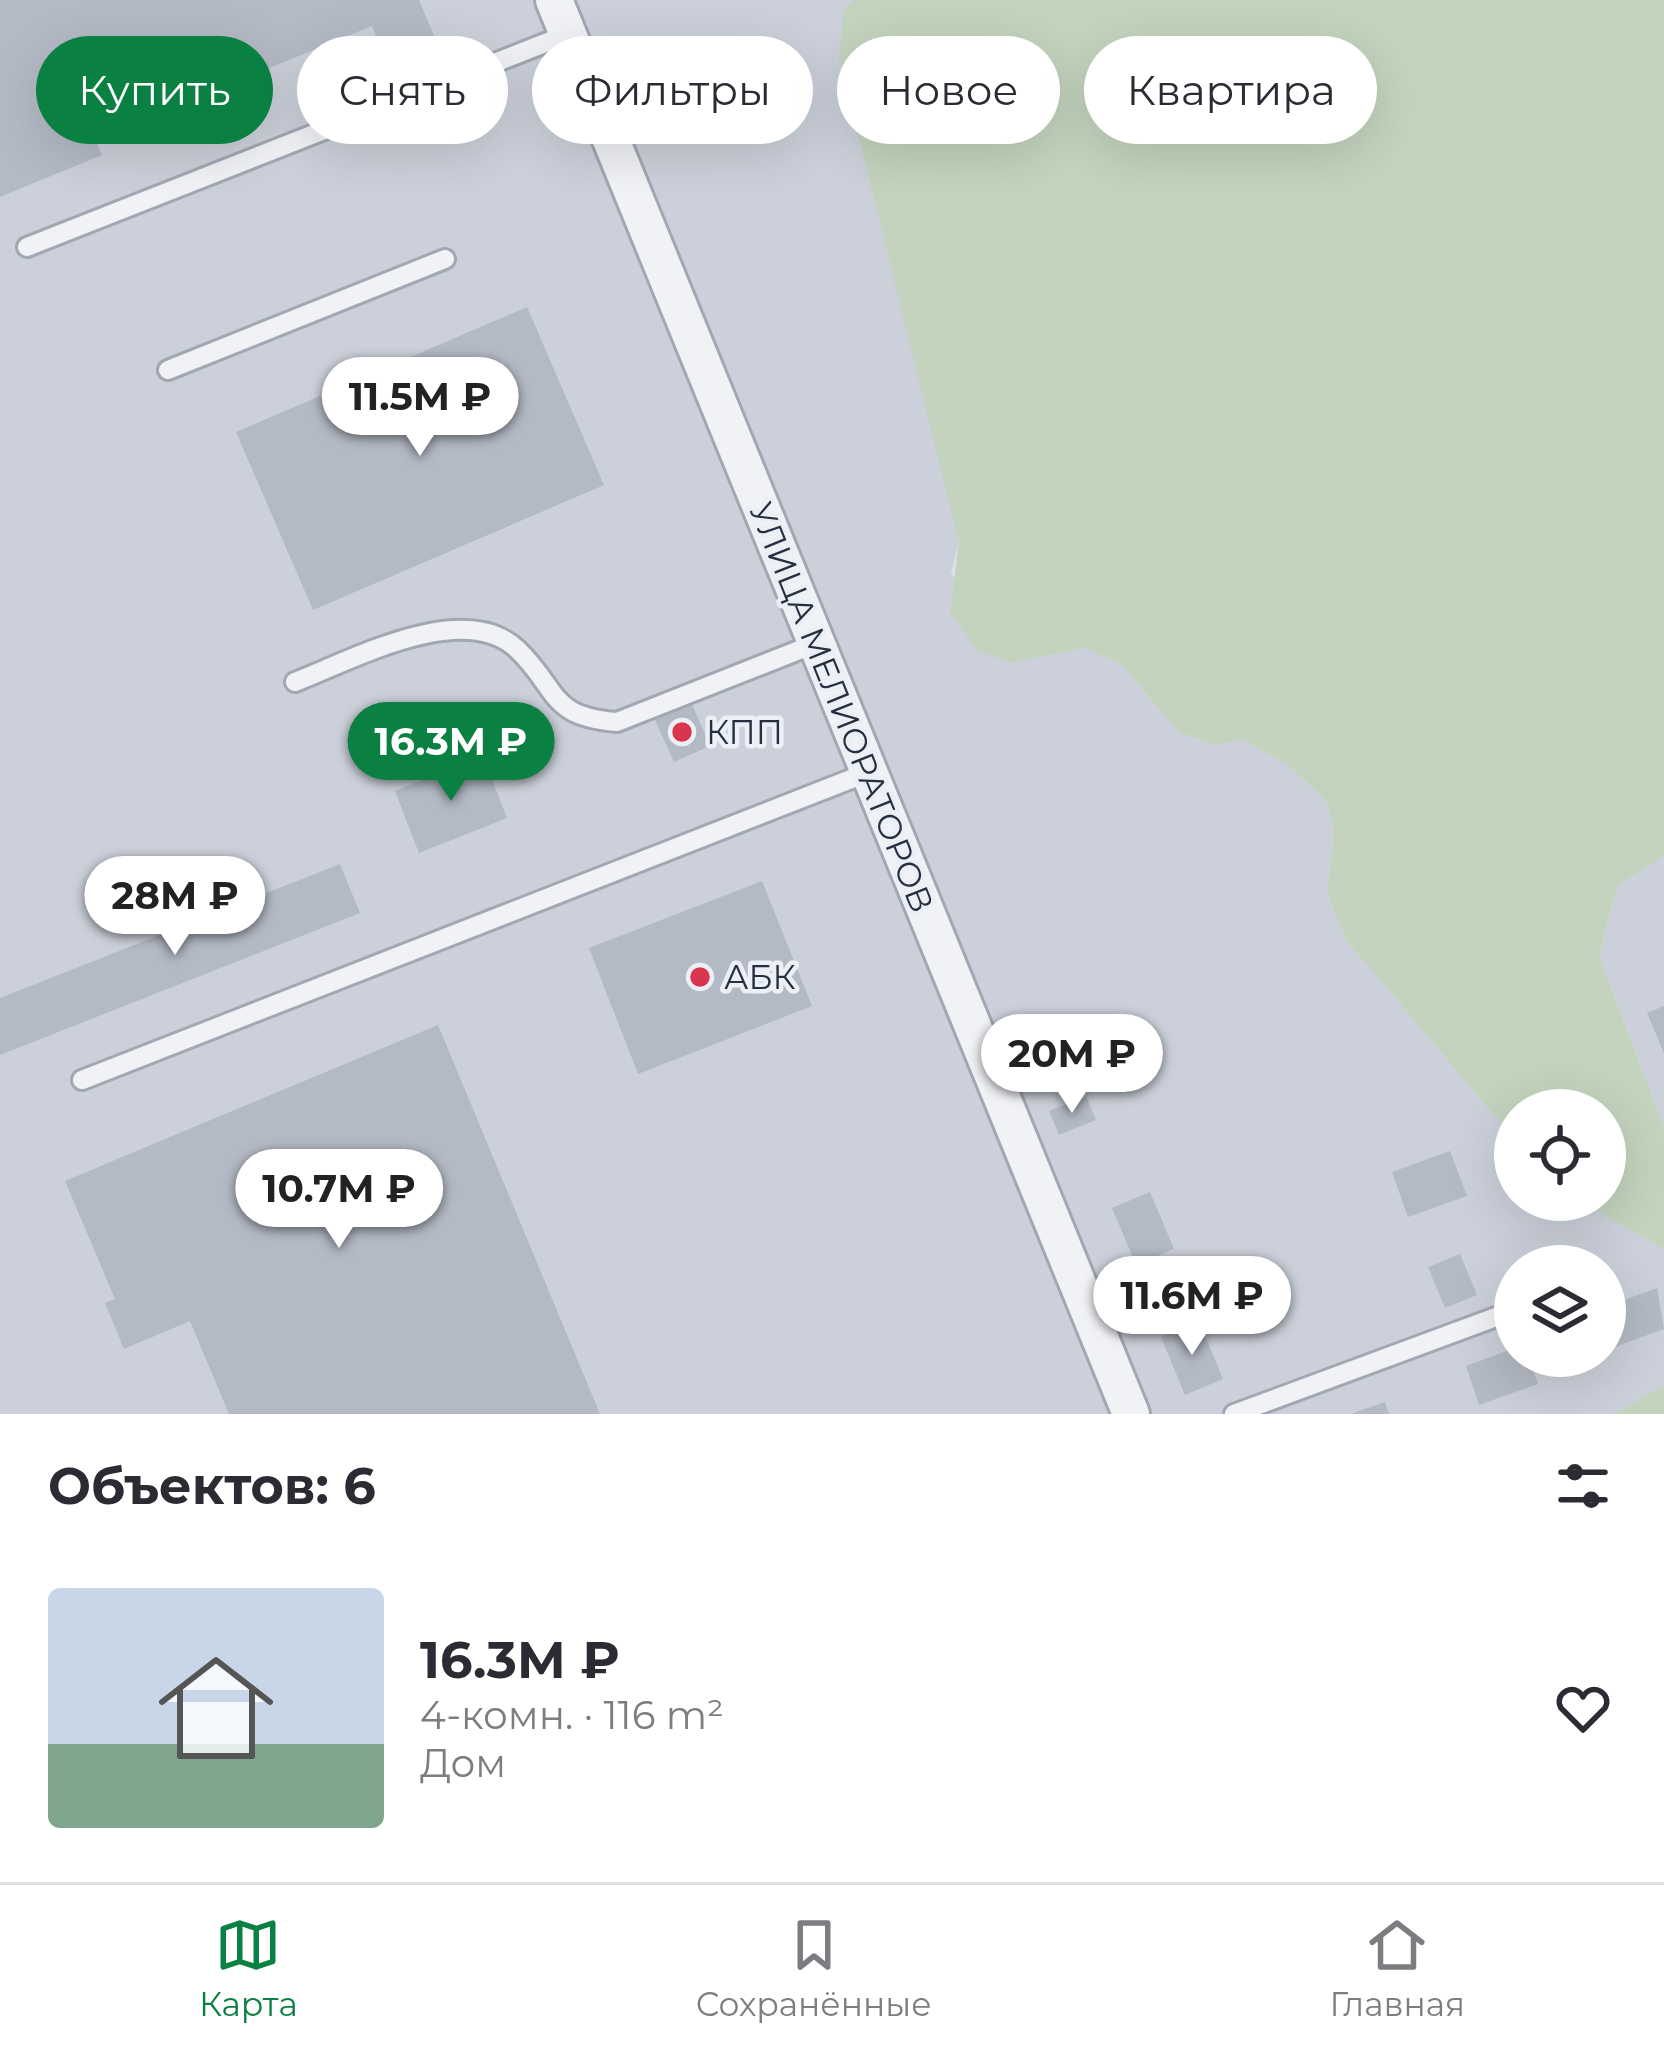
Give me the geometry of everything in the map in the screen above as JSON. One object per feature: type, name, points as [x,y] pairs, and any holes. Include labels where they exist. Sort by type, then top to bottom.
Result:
[{"type":"street","name":"УЛИЦА МЕЛИОРАТОРОВ","points":[[554,0],[1131,1414]]},
{"type":"lane","points":[[27,247],[568,34]]},
{"type":"lane","points":[[168,370],[445,259]]},
{"type":"lane","points":[[295,682],[422,634],[452,629],[515,647],[560,707],[582,719],[617,722],[817,644]]},
{"type":"lane","points":[[82,1080],[869,772]]},
{"type":"lane","points":[[1234,1414],[1494,1318]]},
{"type":"shaded area","points":[[0,0],[853,0],[844,10],[850,36],[837,36],[837,144],[873,144],[959,541],[951,573],[1011,663],[1085,648],[1120,664],[1179,732],[1211,745],[1243,740],[1288,765],[1326,801],[1334,828],[1327,894],[1346,940],[1494,1115],[1494,1221],[1614,1221],[1664,1249],[1664,1385],[1614,1414],[0,1414]]},
{"type":"shaded area","points":[[1664,856],[1664,1127],[1599,957],[1617,886]]},
{"type":"green space","points":[[853,0],[1664,0],[1664,856],[1617,886],[1599,957],[1664,1127],[1664,1249],[1614,1221],[1626,1221],[1626,1089],[1494,1089],[1494,1115],[1346,940],[1327,894],[1334,829],[1326,801],[1288,765],[1243,740],[1212,745],[1179,732],[1120,664],[1085,648],[1011,663],[977,650],[950,613],[959,541],[860,144],[1060,144],[1060,36],[841,36],[844,9]]},
{"type":"green space","points":[[1664,1385],[1664,1414],[1614,1414]]},
{"type":"building","points":[[0,0],[419,0],[434,36],[376,36],[372,26],[347,36],[297,36],[297,57],[273,66],[273,36],[36,36],[36,144],[97,144],[102,155],[0,197]]},
{"type":"building","points":[[527,307],[604,485],[313,610],[236,432]]},
{"type":"building","name":"КПП","points":[[691,702],[710,746],[674,762],[654,718]]},
{"type":"building","points":[[483,756],[507,818],[419,853],[395,791]]},
{"type":"building","points":[[340,864],[360,913],[0,1055],[0,998]]},
{"type":"building","name":"АБК","points":[[762,881],[812,1006],[638,1074],[589,948]]},
{"type":"building","points":[[1664,1006],[1664,1053],[1647,1013]]},
{"type":"building","points":[[438,1025],[600,1414],[229,1414],[190,1321],[124,1349],[105,1303],[115,1299],[65,1181]]},
{"type":"building","points":[[1086,1096],[1096,1120],[1059,1135],[1049,1111]]},
{"type":"building","points":[[1450,1151],[1467,1196],[1408,1217],[1392,1172]]},
{"type":"building","points":[[1150,1192],[1174,1249],[1136,1265],[1112,1208]]},
{"type":"building","points":[[1460,1254],[1477,1295],[1445,1308],[1428,1267]]},
{"type":"building","points":[[1657,1288],[1664,1329],[1626,1343],[1626,1299]]},
{"type":"building","points":[[1199,1321],[1223,1379],[1185,1395],[1161,1337]]},
{"type":"building","points":[[1494,1356],[1494,1377],[1536,1377],[1538,1384],[1479,1405],[1466,1366]]},
{"type":"building","points":[[1385,1402],[1389,1414],[1353,1414],[1353,1413]]},
{"type":"place","name":"КПП","points":[[682,732]]},
{"type":"place","name":"АБК","points":[[700,977]]}]
